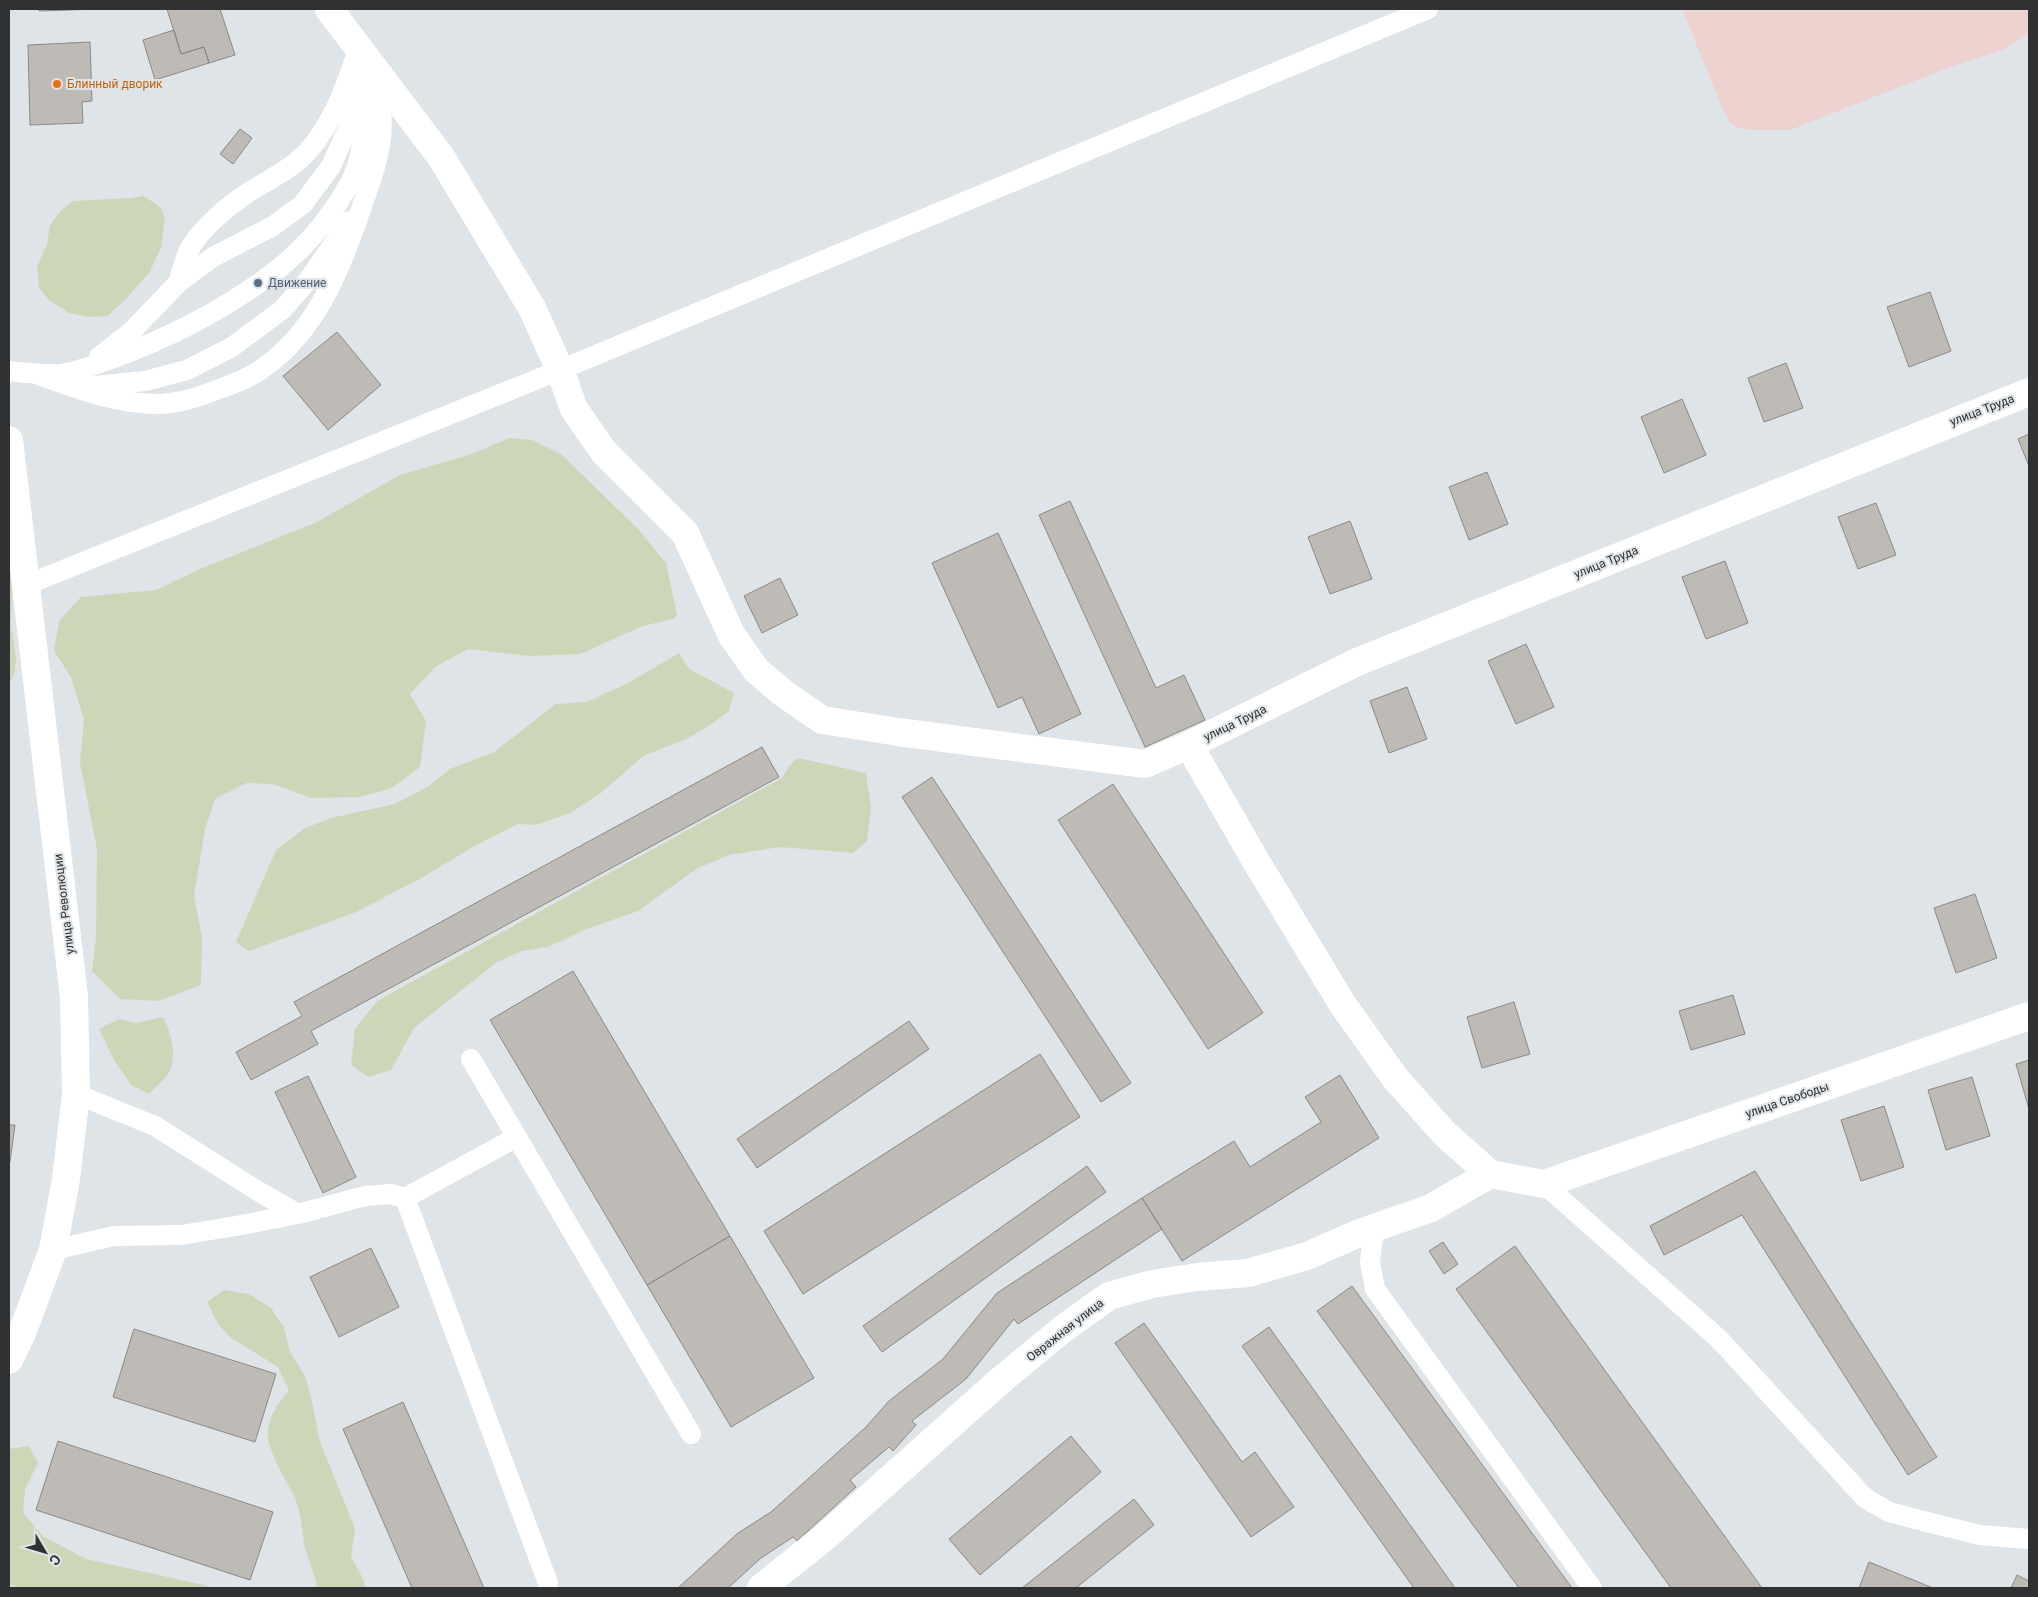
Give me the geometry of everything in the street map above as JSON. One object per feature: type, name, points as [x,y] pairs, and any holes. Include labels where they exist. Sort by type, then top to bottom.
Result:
[{"type":"street","name":"улица Труда","points":[[329,9],[441,157],[532,308],[560,370],[574,409],[604,452],[685,533],[731,634],[756,670],[783,693],[822,720],[898,732],[1146,764],[1190,745],[1357,662],[2029,392]]},
{"type":"street","name":"улица Революции","points":[[9,440],[74,997],[76,1094],[66,1178],[53,1250],[22,1333],[9,1360]]},
{"type":"street","points":[[1190,745],[1257,863],[1342,1005],[1394,1078],[1445,1134],[1490,1174],[1544,1184]]},
{"type":"street","name":"улица Свободы","points":[[1544,1184],[2029,1016]]},
{"type":"street","name":"Овражная улица","points":[[761,1588],[826,1536],[1001,1380],[1064,1328],[1109,1296],[1152,1284],[1188,1278],[1248,1273],[1307,1256],[1374,1228],[1431,1208],[1490,1174]]},
{"type":"lane","points":[[26,585],[560,370],[1428,9]]},
{"type":"lane","points":[[9,371],[62,374],[78,379],[112,399],[133,402],[170,403],[203,395],[237,382],[263,369],[289,345],[314,316],[338,272],[368,189],[382,142],[381,110],[359,47]]},
{"type":"lane","points":[[178,283],[189,250],[207,228],[230,206],[249,192],[293,165],[316,142],[342,95],[359,47]]},
{"type":"lane","points":[[78,379],[131,332],[178,283],[213,258],[273,226],[303,204],[331,166],[350,124],[359,47]]},
{"type":"lane","points":[[78,379],[137,351],[223,306],[278,269],[300,249],[330,215],[351,181],[361,149],[365,103],[359,47]]},
{"type":"lane","points":[[78,379],[145,381],[187,370],[232,347],[282,309],[309,280],[336,242],[368,189]]},
{"type":"lane","points":[[471,1059],[691,1434]]},
{"type":"lane","points":[[76,1094],[154,1126],[298,1214]]},
{"type":"lane","points":[[53,1250],[114,1236],[181,1235],[298,1214],[365,1196],[390,1194],[405,1198],[516,1137]]},
{"type":"lane","points":[[1544,1184],[1719,1339],[1865,1498],[1889,1512],[1931,1523],[1980,1535],[2029,1539]]},
{"type":"lane","points":[[405,1198],[548,1583]]},
{"type":"lane","points":[[1374,1228],[1370,1262],[1375,1289],[1592,1588]]},
{"type":"shaded area","points":[[1682,9],[2029,9],[2029,33],[2005,49],[1948,68],[1790,130],[1749,130],[1738,128],[1730,122],[1722,108]]},
{"type":"green space","points":[[144,196],[161,208],[165,219],[161,248],[149,273],[125,300],[107,316],[90,317],[69,313],[50,301],[39,288],[37,266],[47,245],[50,225],[61,210],[73,201]]},
{"type":"green space","points":[[509,438],[532,440],[561,454],[638,529],[666,563],[677,615],[673,619],[643,626],[580,654],[531,656],[468,649],[435,667],[410,694],[426,721],[420,767],[392,788],[359,797],[311,798],[272,784],[247,783],[215,799],[205,829],[194,896],[202,938],[201,985],[158,1001],[120,999],[92,971],[96,937],[97,849],[80,763],[84,720],[71,677],[54,651],[59,621],[81,597],[156,590],[200,569],[317,522],[400,475],[472,454]]},
{"type":"green space","points":[[9,543],[13,569],[11,624],[16,659],[15,671],[9,684]]},
{"type":"green space","points":[[679,653],[689,669],[734,693],[729,711],[707,727],[686,739],[643,756],[601,793],[570,813],[536,825],[518,824],[356,912],[249,951],[236,942],[276,850],[305,828],[331,818],[395,804],[429,786],[450,769],[494,752],[556,704],[587,702],[628,683]]},
{"type":"green space","points":[[798,758],[866,773],[871,807],[867,841],[853,853],[780,847],[729,855],[696,869],[638,911],[587,929],[548,947],[522,951],[497,962],[414,1028],[391,1070],[368,1077],[351,1065],[355,1029],[377,1001],[782,778],[789,766]]},
{"type":"green space","points":[[163,1017],[173,1047],[172,1063],[166,1077],[149,1094],[131,1085],[114,1060],[99,1029],[119,1019],[136,1023]]},
{"type":"green space","points":[[224,1290],[249,1294],[271,1308],[284,1328],[290,1352],[305,1376],[320,1442],[355,1528],[351,1556],[364,1581],[365,1588],[317,1588],[304,1544],[297,1504],[274,1457],[268,1434],[272,1415],[289,1390],[278,1367],[230,1337],[218,1324],[207,1302]]},
{"type":"green space","points":[[29,1446],[38,1463],[25,1489],[23,1513],[44,1537],[86,1559],[211,1588],[17,1588],[9,1584],[9,1449]]},
{"type":"building","points":[[39,9],[100,9],[39,11]]},
{"type":"building","points":[[167,9],[220,9],[235,55],[209,63],[204,47],[181,54]]},
{"type":"building","points":[[174,30],[181,54],[204,47],[209,63],[155,80],[143,40]]},
{"type":"building","points":[[90,42],[92,101],[82,102],[83,123],[30,125],[28,45]]},
{"type":"building","points":[[240,129],[252,138],[233,164],[220,154]]},
{"type":"building","points":[[1930,292],[1951,351],[1909,367],[1887,307]]},
{"type":"building","points":[[337,332],[381,385],[328,430],[283,376]]},
{"type":"building","points":[[1786,363],[1803,408],[1764,422],[1748,378]]},
{"type":"building","points":[[1682,399],[1706,455],[1664,473],[1641,417]]},
{"type":"building","points":[[2029,434],[2029,466],[2018,439]]},
{"type":"building","points":[[1487,472],[1508,524],[1469,540],[1449,487]]},
{"type":"building","points":[[1070,501],[1156,688],[1184,675],[1205,720],[1145,747],[1039,515]]},
{"type":"building","points":[[1876,503],[1896,555],[1858,569],[1838,517]]},
{"type":"building","points":[[1350,521],[1372,579],[1330,594],[1308,537]]},
{"type":"building","points":[[998,533],[1081,714],[1039,734],[1022,697],[998,708],[932,563]]},
{"type":"building","points":[[1725,561],[1748,623],[1706,639],[1682,577]]},
{"type":"building","points":[[780,578],[798,615],[762,633],[744,596]]},
{"type":"building","points":[[1526,644],[1554,707],[1516,724],[1488,661]]},
{"type":"building","points":[[1407,687],[1427,739],[1389,753],[1370,701]]},
{"type":"building","points":[[762,747],[779,777],[311,1031],[318,1044],[251,1080],[236,1052],[302,1016],[294,1002]]},
{"type":"building","points":[[932,777],[1131,1083],[1101,1102],[902,797]]},
{"type":"building","points":[[1113,784],[1263,1013],[1208,1049],[1058,820]]},
{"type":"building","points":[[1975,894],[1997,958],[1956,973],[1934,908]]},
{"type":"building","points":[[573,971],[730,1236],[647,1285],[490,1020]]},
{"type":"building","points":[[1733,995],[1745,1034],[1691,1050],[1679,1011]]},
{"type":"building","points":[[1514,1002],[1530,1054],[1482,1068],[1467,1017]]},
{"type":"building","points":[[909,1021],[929,1049],[757,1168],[737,1139]]},
{"type":"building","points":[[1040,1054],[1080,1117],[803,1294],[764,1231]]},
{"type":"building","points":[[2029,1060],[2029,1109],[2016,1064]]},
{"type":"building","points":[[1340,1075],[1379,1138],[1182,1261],[1142,1198],[1234,1141],[1250,1167],[1321,1122],[1305,1097]]},
{"type":"building","points":[[308,1076],[356,1177],[323,1193],[275,1092]]},
{"type":"building","points":[[1972,1077],[1990,1136],[1946,1150],[1928,1090]]},
{"type":"building","points":[[1884,1106],[1904,1167],[1861,1181],[1841,1120]]},
{"type":"building","points":[[9,1125],[15,1125],[10,1162],[9,1161]]},
{"type":"building","points":[[1087,1166],[1106,1192],[882,1352],[863,1326]]},
{"type":"building","points":[[1755,1171],[1937,1457],[1908,1475],[1742,1215],[1664,1255],[1650,1226]]},
{"type":"building","points":[[1142,1198],[1162,1229],[1018,1324],[1014,1319],[966,1379],[912,1421],[916,1425],[893,1451],[889,1447],[850,1480],[856,1487],[797,1541],[793,1537],[761,1558],[728,1588],[678,1588],[738,1533],[771,1512],[866,1427],[889,1401],[943,1359],[997,1293]]},
{"type":"building","points":[[730,1236],[814,1378],[731,1427],[647,1285]]},
{"type":"building","points":[[1443,1242],[1458,1264],[1444,1274],[1429,1251]]},
{"type":"building","points":[[1515,1246],[1762,1588],[1671,1588],[1456,1289]]},
{"type":"building","points":[[371,1248],[399,1307],[339,1337],[310,1277]]},
{"type":"building","points":[[1352,1286],[1572,1588],[1519,1588],[1317,1311]]},
{"type":"building","points":[[1144,1323],[1242,1462],[1255,1452],[1294,1507],[1251,1537],[1115,1343]]},
{"type":"building","points":[[1269,1327],[1455,1588],[1414,1588],[1242,1346]]},
{"type":"building","points":[[134,1329],[276,1374],[255,1442],[113,1397]]},
{"type":"building","points":[[403,1402],[484,1588],[412,1588],[343,1429]]},
{"type":"building","points":[[1071,1436],[1101,1472],[980,1575],[949,1539]]},
{"type":"building","points":[[58,1441],[273,1512],[250,1580],[36,1510]]},
{"type":"building","points":[[1134,1499],[1154,1525],[1076,1588],[1022,1588]]},
{"type":"building","points":[[1869,1562],[1933,1588],[1859,1588]]},
{"type":"building","points":[[2017,1575],[2029,1581],[2029,1588],[2011,1588]]},
{"type":"place","name":"Блинный дворик","points":[[57,84]]},
{"type":"place","name":"Движение","points":[[258,283]]}]
